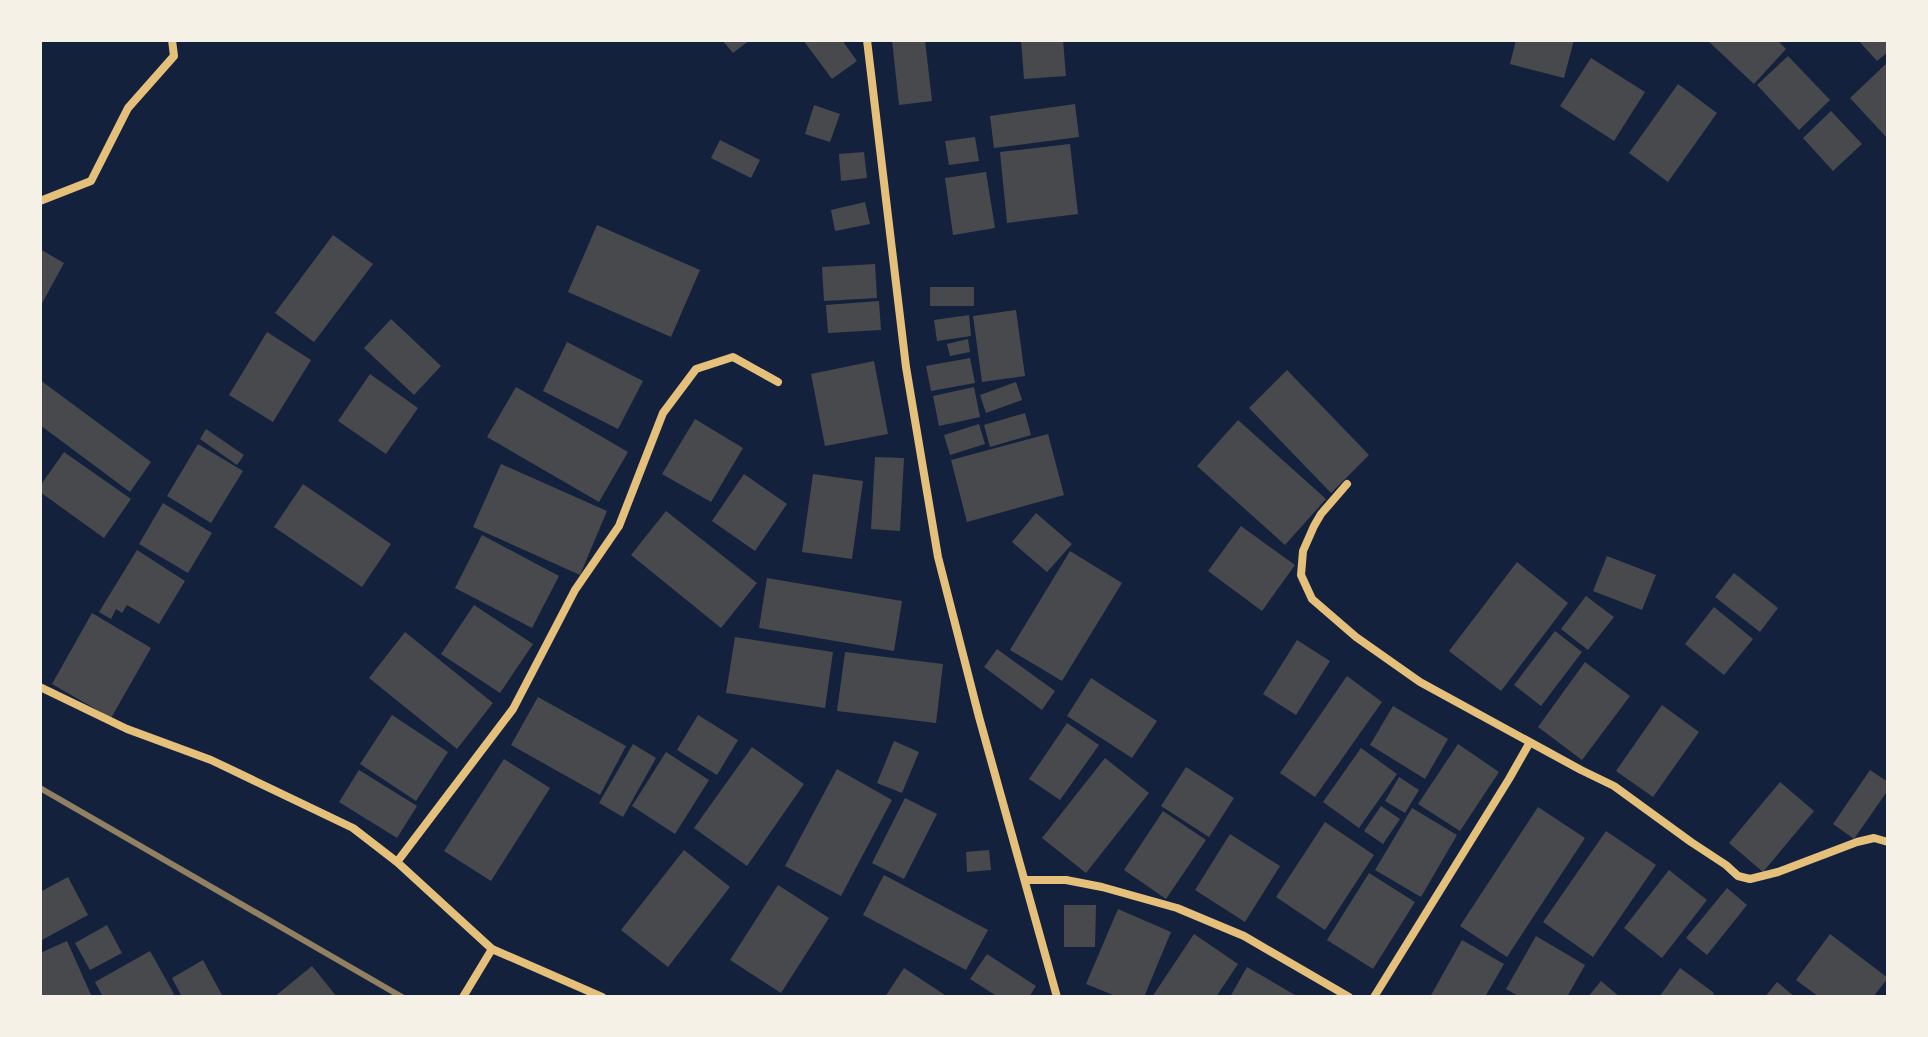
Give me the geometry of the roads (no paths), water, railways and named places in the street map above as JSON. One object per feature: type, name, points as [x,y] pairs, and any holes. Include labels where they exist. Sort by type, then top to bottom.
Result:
[{"type":"street","points":[[40,201],[91,181],[128,108],[174,56],[172,40]]},
{"type":"street","points":[[867,40],[906,367],[938,557],[1057,997]]},
{"type":"street","points":[[397,862],[513,709],[575,590],[619,526],[663,413],[696,369],[733,357],[778,382]]},
{"type":"street","points":[[1347,484],[1321,514],[1303,551],[1301,575],[1312,599],[1356,637],[1420,682],[1614,786],[1738,876],[1750,879],[1778,872],[1874,838],[1888,842]]},
{"type":"street","points":[[40,687],[127,729],[211,760],[353,828],[397,862],[492,949],[602,997]]},
{"type":"street","points":[[1374,997],[1530,742]]},
{"type":"street","points":[[1025,880],[1066,880],[1177,908],[1244,936],[1349,997]]},
{"type":"street","points":[[463,997],[492,949]]},
{"type":"railway","points":[[40,788],[402,997]]}]
